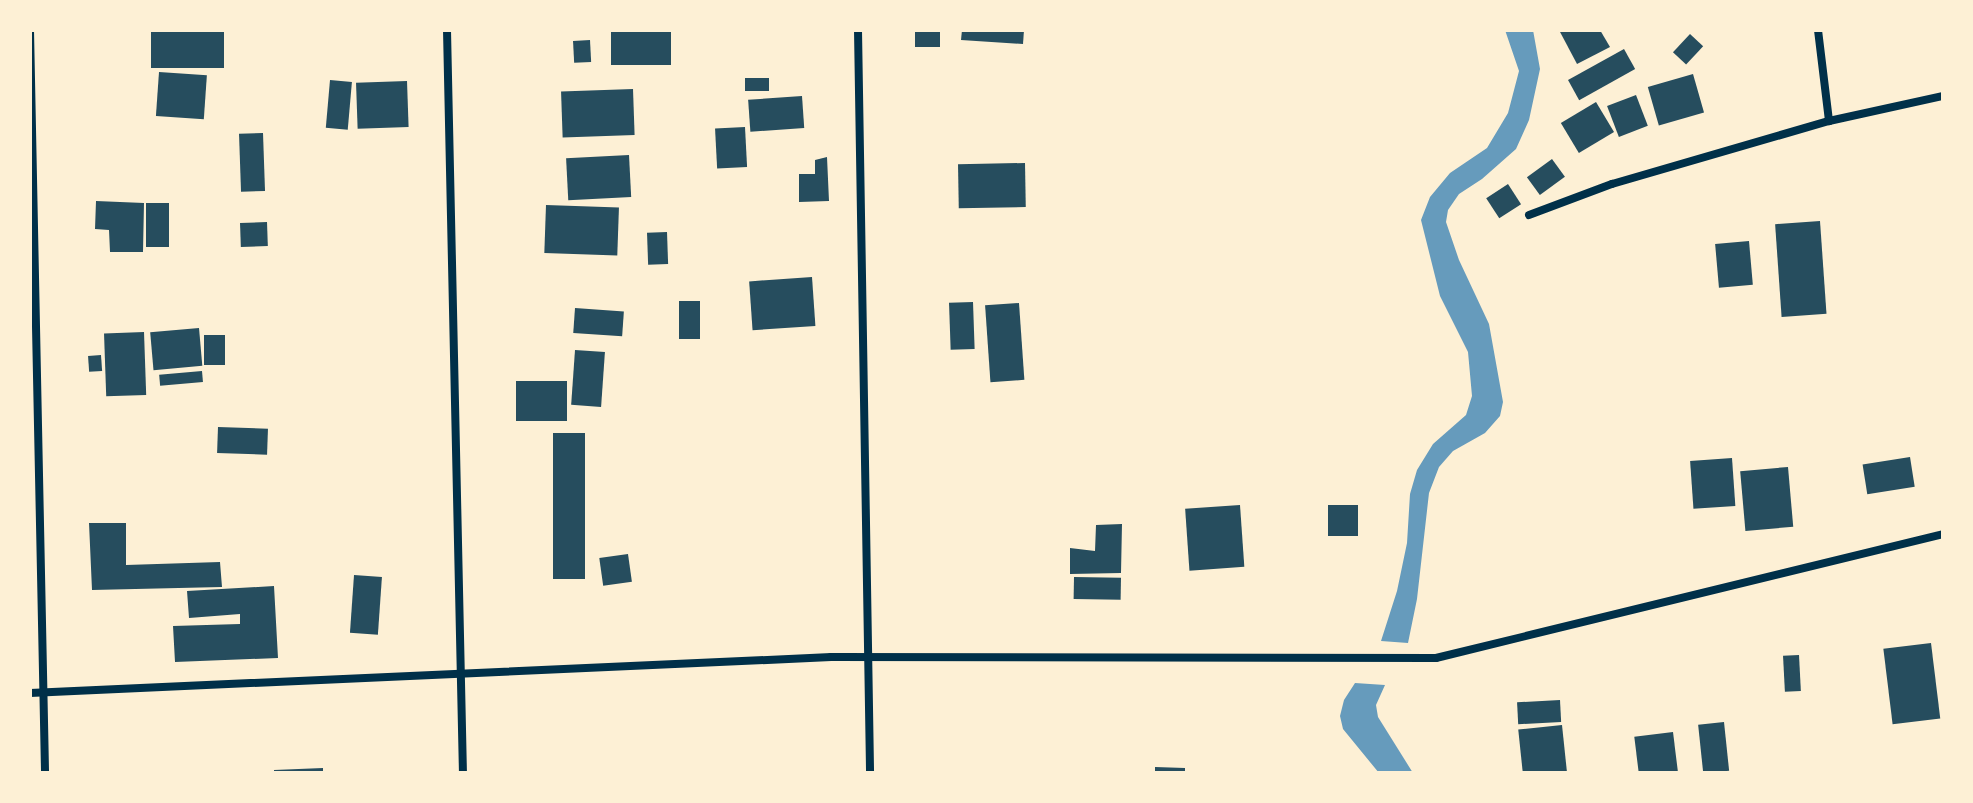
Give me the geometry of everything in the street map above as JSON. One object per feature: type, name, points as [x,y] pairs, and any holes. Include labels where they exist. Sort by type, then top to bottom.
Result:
[{"type":"street","points":[[30,30],[45,773]]},
{"type":"street","points":[[447,30],[463,773]]},
{"type":"street","points":[[858,30],[870,773]]},
{"type":"street","points":[[1818,30],[1829,121]]},
{"type":"street","points":[[1529,215],[1612,184],[1829,121],[1943,96]]},
{"type":"street","points":[[30,693],[869,658],[1436,658],[1943,534]]},
{"type":"water","points":[[1505,30],[1533,30],[1540,69],[1529,120],[1516,149],[1482,179],[1459,194],[1448,210],[1446,222],[1459,260],[1489,324],[1503,402],[1500,416],[1485,433],[1453,451],[1439,467],[1429,493],[1417,599],[1408,643],[1381,641],[1397,591],[1407,543],[1410,494],[1417,470],[1433,444],[1466,415],[1472,396],[1468,352],[1440,296],[1421,220],[1430,197],[1450,173],[1487,148],[1508,113],[1519,71]]},
{"type":"water","points":[[1355,683],[1385,685],[1376,705],[1378,717],[1413,773],[1379,773],[1343,729],[1340,716],[1344,700]]},
{"type":"building","points":[[151,30],[224,30],[224,68],[151,68]]},
{"type":"building","points":[[611,30],[671,30],[671,65],[611,65]]},
{"type":"building","points":[[915,30],[940,30],[940,47],[915,47]]},
{"type":"building","points":[[962,30],[1024,30],[1023,44],[961,40]]},
{"type":"building","points":[[1559,30],[1600,30],[1610,47],[1577,64]]},
{"type":"building","points":[[1690,34],[1703,46],[1686,65],[1673,52]]},
{"type":"building","points":[[590,40],[591,62],[574,63],[573,41]]},
{"type":"building","points":[[1624,49],[1635,69],[1579,100],[1568,80]]},
{"type":"building","points":[[159,72],[207,75],[204,119],[156,116]]},
{"type":"building","points":[[1693,74],[1704,112],[1659,125],[1648,87]]},
{"type":"building","points":[[745,78],[769,78],[769,91],[745,91]]},
{"type":"building","points":[[330,80],[352,82],[348,130],[326,128]]},
{"type":"building","points":[[407,81],[409,127],[358,129],[356,83]]},
{"type":"building","points":[[633,89],[635,135],[563,137],[561,92]]},
{"type":"building","points":[[1636,95],[1648,126],[1619,137],[1607,106]]},
{"type":"building","points":[[802,96],[804,128],[750,132],[748,100]]},
{"type":"building","points":[[1596,102],[1614,132],[1579,153],[1561,123]]},
{"type":"building","points":[[745,127],[747,167],[717,169],[715,129]]},
{"type":"building","points":[[263,133],[265,191],[241,192],[239,134]]},
{"type":"building","points":[[629,155],[631,197],[568,200],[566,158]]},
{"type":"building","points":[[827,157],[829,201],[799,202],[799,174],[815,174],[815,160]]},
{"type":"building","points":[[1552,159],[1565,177],[1540,195],[1527,177]]},
{"type":"building","points":[[1025,163],[1026,207],[959,208],[958,164]]},
{"type":"building","points":[[1508,184],[1521,204],[1499,218],[1486,198]]},
{"type":"building","points":[[96,201],[144,203],[143,252],[110,252],[109,230],[95,229]]},
{"type":"building","points":[[146,203],[169,203],[169,247],[146,247]]},
{"type":"building","points":[[546,205],[619,208],[617,256],[544,253]]},
{"type":"building","points":[[1820,221],[1826,314],[1782,317],[1775,224]]},
{"type":"building","points":[[267,222],[268,246],[241,247],[240,223]]},
{"type":"building","points":[[667,232],[668,264],[648,265],[647,233]]},
{"type":"building","points":[[1749,241],[1753,285],[1719,288],[1715,244]]},
{"type":"building","points":[[812,277],[815,326],[753,330],[749,281]]},
{"type":"building","points":[[679,301],[700,301],[700,339],[679,339]]},
{"type":"building","points":[[973,302],[975,349],[951,350],[949,303]]},
{"type":"building","points":[[1019,303],[1024,380],[990,382],[985,305]]},
{"type":"building","points":[[575,308],[624,311],[622,336],[573,333]]},
{"type":"building","points":[[199,328],[202,366],[153,370],[150,332]]},
{"type":"building","points":[[144,332],[146,395],[106,396],[104,333]]},
{"type":"building","points":[[204,335],[225,335],[225,365],[204,365]]},
{"type":"building","points":[[575,350],[605,352],[601,407],[571,405]]},
{"type":"building","points":[[101,355],[102,371],[89,372],[88,356]]},
{"type":"building","points":[[202,371],[203,382],[160,386],[159,375]]},
{"type":"building","points":[[516,381],[567,381],[567,421],[516,421]]},
{"type":"building","points":[[218,427],[268,429],[267,455],[217,453]]},
{"type":"building","points":[[553,433],[585,433],[585,579],[553,579]]},
{"type":"building","points":[[1910,457],[1915,487],[1867,494],[1863,465]]},
{"type":"building","points":[[1732,458],[1735,506],[1693,509],[1690,461]]},
{"type":"building","points":[[1788,467],[1793,527],[1745,531],[1740,471]]},
{"type":"building","points":[[1240,505],[1244,567],[1189,571],[1185,509]]},
{"type":"building","points":[[1328,505],[1358,505],[1358,536],[1328,536]]},
{"type":"building","points":[[89,523],[126,523],[126,565],[220,562],[222,587],[92,590]]},
{"type":"building","points":[[1122,524],[1121,573],[1070,574],[1070,548],[1095,551],[1096,525]]},
{"type":"building","points":[[628,554],[632,582],[603,586],[599,558]]},
{"type":"building","points":[[354,575],[382,577],[378,635],[350,633]]},
{"type":"building","points":[[1074,577],[1121,578],[1121,600],[1074,599]]},
{"type":"building","points":[[274,586],[278,658],[175,662],[173,626],[240,624],[240,614],[189,618],[187,591]]},
{"type":"building","points":[[1931,643],[1940,718],[1893,724],[1883,649]]},
{"type":"building","points":[[1799,655],[1801,691],[1785,692],[1783,656]]},
{"type":"building","points":[[1560,700],[1561,722],[1518,724],[1517,702]]},
{"type":"building","points":[[1724,722],[1729,771],[1703,773],[1698,725]]},
{"type":"building","points":[[1562,725],[1567,773],[1523,773],[1518,730]]},
{"type":"building","points":[[1673,732],[1678,773],[1639,773],[1634,737]]},
{"type":"building","points":[[1155,767],[1185,768],[1185,773],[1155,773]]},
{"type":"building","points":[[323,768],[323,773],[274,773],[274,770]]}]
